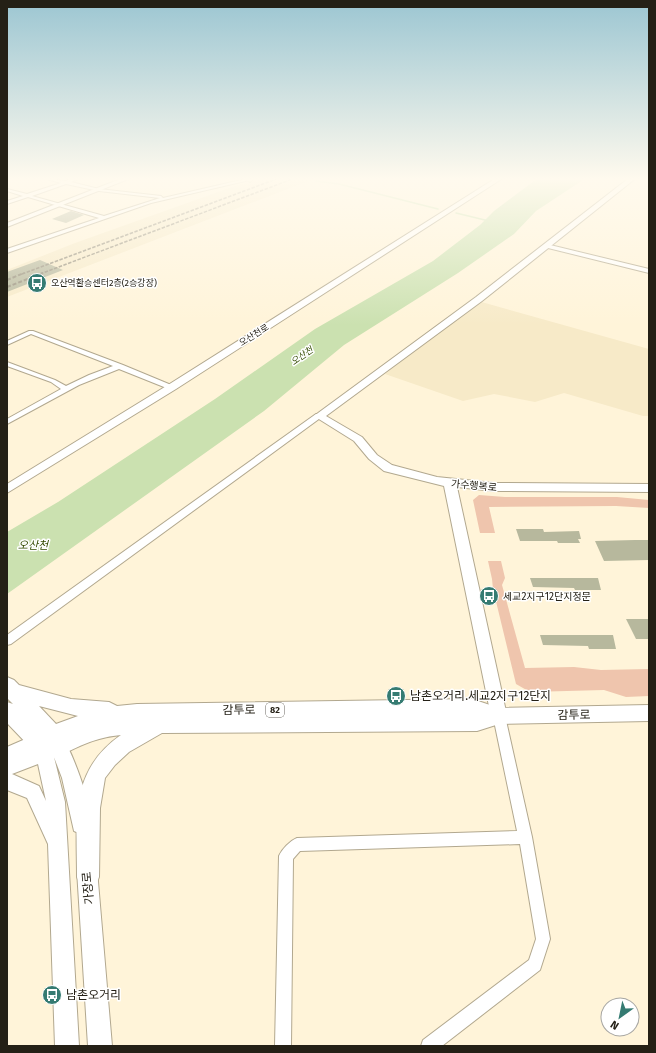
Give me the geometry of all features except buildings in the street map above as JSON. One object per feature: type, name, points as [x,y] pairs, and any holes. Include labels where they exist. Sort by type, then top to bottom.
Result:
[{"type":"main road","points":[[10,688],[71,707],[137,712]]},
{"type":"main road","points":[[10,688],[48,743]]},
{"type":"main road","name":"감투로","points":[[48,743],[97,717],[137,712],[472,707],[499,716]]},
{"type":"main road","points":[[7,710],[48,743]]},
{"type":"main road","name":"감투로","points":[[48,743],[98,730],[163,724],[477,723],[499,716],[649,713]]},
{"type":"main road","points":[[88,877],[89,807],[96,774],[116,751],[141,734],[163,724]]},
{"type":"street","points":[[7,251],[76,227]]},
{"type":"street","name":"오산천로","points":[[7,488],[172,387],[423,227]]},
{"type":"street","points":[[7,641],[479,299],[570,227]]},
{"type":"street","points":[[546,246],[649,271]]},
{"type":"street","points":[[7,343],[31,332],[172,387]]},
{"type":"street","points":[[7,364],[53,381],[67,389]]},
{"type":"street","points":[[7,422],[67,389],[106,370],[121,366]]},
{"type":"street","points":[[7,413],[16,417]]},
{"type":"street","name":"가수행복로","points":[[319,416],[342,428],[358,439],[372,457],[388,468],[450,483],[494,487],[649,488]]},
{"type":"street","points":[[429,1046],[535,965],[543,939],[525,837],[450,483]]},
{"type":"street","points":[[7,755],[48,743]]},
{"type":"street","points":[[7,768],[48,743]]},
{"type":"street","points":[[48,743],[56,802],[67,1046]]},
{"type":"street","name":"가장로","points":[[48,743],[80,818],[88,877],[100,1046]]},
{"type":"street","points":[[7,782],[11,782],[33,792],[52,831],[59,863]]},
{"type":"street","points":[[283,1046],[286,856],[297,845],[525,837]]},
{"type":"shaded area","points":[[119,227],[188,227],[7,297],[7,270]]},
{"type":"shaded area","points":[[478,301],[649,349],[649,416],[643,416],[564,393],[535,402],[494,394],[463,401],[385,374]]},
{"type":"shaded area","points":[[479,495],[505,497],[617,497],[649,500],[649,508],[616,506],[489,507],[495,533],[480,533],[473,500]]},
{"type":"shaded area","points":[[488,561],[501,561],[505,578],[502,585],[525,668],[574,667],[601,670],[649,669],[649,696],[626,697],[604,690],[530,692],[516,684],[493,589]]},
{"type":"water","name":"오산천","points":[[477,227],[521,227],[514,234],[458,273],[344,345],[264,411],[7,594],[7,532],[58,502],[215,399],[315,329],[433,261]]},
{"type":"railway","points":[[22,274],[147,227]]},
{"type":"railway","points":[[40,274],[164,227]]},
{"type":"railway","points":[[7,280],[24,273]]},
{"type":"railway","points":[[7,287],[43,273]]},
{"type":"place","name":"오산역환승센터2층(2승강장)","points":[[37,283]]},
{"type":"place","name":"세교2지구12단지정문","points":[[489,596]]},
{"type":"place","name":"남촌오거리.세교2지구12단지","points":[[396,696]]},
{"type":"place","name":"남촌오거리","points":[[52,995]]}]
